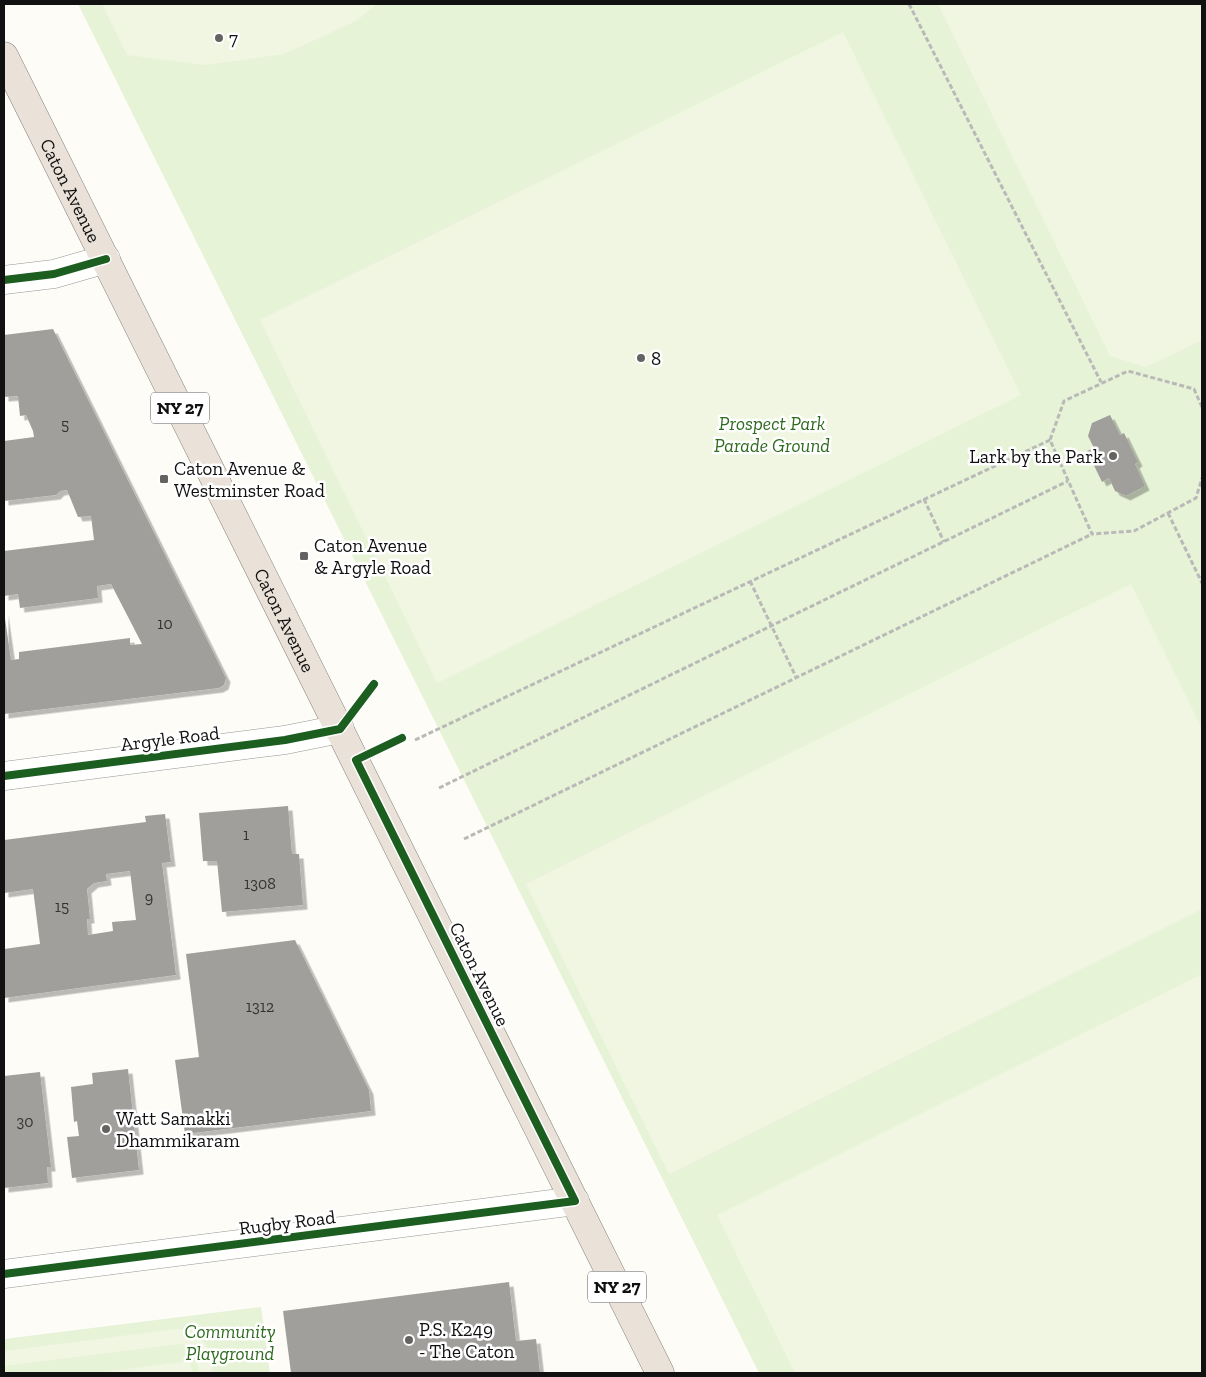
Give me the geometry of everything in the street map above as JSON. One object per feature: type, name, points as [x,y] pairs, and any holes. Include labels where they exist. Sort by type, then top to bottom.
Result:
[{"type":"highway","name":"Caton Avenue","points":[[4,56],[660,1373]]},
{"type":"street","points":[[4,280],[54,274],[106,259]]},
{"type":"street","name":"Argyle Road","points":[[4,776],[285,740],[340,729]]},
{"type":"street","name":"Rugby Road","points":[[4,1274],[575,1201]]},
{"type":"path","points":[[909,4],[1102,382]]},
{"type":"path","points":[[1092,534],[1050,440],[1064,401],[1128,371],[1194,389],[1202,407]]},
{"type":"path","points":[[416,740],[1050,440]]},
{"type":"path","points":[[464,838],[1092,534],[1134,530],[1196,498],[1202,478]]},
{"type":"path","points":[[439,788],[1068,481]]},
{"type":"path","points":[[924,499],[944,542]]},
{"type":"path","points":[[1168,513],[1202,583]]},
{"type":"path","points":[[750,581],[796,677]]},
{"type":"green space","name":"Prospect Park Parade Ground","points":[[78,4],[1202,4],[1202,1373],[759,1373]]},
{"type":"green space","name":"7","points":[[102,4],[377,4],[356,21],[284,54],[206,65],[127,55]]},
{"type":"green space","points":[[938,4],[1202,4],[1202,340],[1146,367],[1110,356]]},
{"type":"green space","name":"8","points":[[843,32],[1021,395],[437,683],[260,320]]},
{"type":"green space","points":[[1131,584],[1202,729],[1202,909],[669,1174],[526,884]]},
{"type":"green space","points":[[1202,974],[1202,1373],[795,1373],[717,1215]]},
{"type":"green space","name":"Community Playground","points":[[261,1307],[270,1373],[4,1373],[4,1339]]},
{"type":"green space","points":[[176,1329],[194,1333],[205,1342],[213,1373],[199,1373],[195,1354],[185,1345],[180,1344],[4,1366],[4,1351]]},
{"type":"green space","points":[[190,1361],[192,1373],[96,1373]]},
{"type":"building","points":[[53,329],[226,678],[224,685],[219,688],[4,714],[4,611],[11,660],[19,659],[19,652],[130,638],[130,645],[142,644],[111,584],[97,586],[98,598],[20,608],[18,594],[4,596],[4,551],[94,540],[91,516],[78,517],[67,490],[60,491],[56,495],[4,501],[4,441],[34,437],[26,415],[20,416],[18,396],[4,397],[4,335]]},
{"type":"building","name":"Lark by the Park","points":[[1110,415],[1120,435],[1124,433],[1138,462],[1135,464],[1145,486],[1126,496],[1115,491],[1109,478],[1102,482],[1087,451],[1094,448],[1088,436],[1092,423]]},
{"type":"building","points":[[288,806],[292,854],[299,854],[303,905],[222,912],[217,861],[203,861],[199,813]]},
{"type":"building","points":[[165,814],[171,862],[162,863],[176,975],[4,998],[4,949],[40,944],[33,889],[4,893],[4,840],[146,822],[145,816]],"holes":[[[130,871],[136,920],[112,922],[113,931],[88,935],[87,919],[90,919],[87,889],[94,883],[107,881],[106,874]]]},
{"type":"building","points":[[295,940],[369,1090],[371,1111],[185,1134],[175,1060],[199,1057],[186,954]]},
{"type":"building","name":"Watt Samakki Dhammikaram","points":[[128,1069],[139,1170],[72,1178],[67,1137],[79,1136],[77,1121],[74,1122],[71,1087],[93,1084],[92,1073]]},
{"type":"building","points":[[40,1072],[51,1167],[47,1167],[48,1183],[4,1188],[4,1076]]},
{"type":"building","name":"P.S. K249 - The Caton","points":[[509,1282],[516,1341],[536,1339],[540,1373],[291,1373],[283,1311]]},
{"type":"cycle path","points":[[4,280],[54,274],[106,259]]},
{"type":"cycle path","points":[[4,776],[285,740],[340,729],[374,684]]},
{"type":"cycle path","points":[[4,1274],[575,1201],[356,760],[402,738]]},
{"type":"place","name":"7","points":[[219,38]]},
{"type":"place","name":"8","points":[[641,358]]},
{"type":"place","name":"Lark by the Park","points":[[1113,456]]},
{"type":"place","name":"Caton Avenue & Westminster Road","points":[[164,479]]},
{"type":"place","name":"Caton Avenue & Argyle Road","points":[[304,556]]},
{"type":"place","name":"Watt Samakki Dhammikaram","points":[[106,1129]]},
{"type":"place","name":"P.S. K249 - The Caton","points":[[409,1340]]}]
